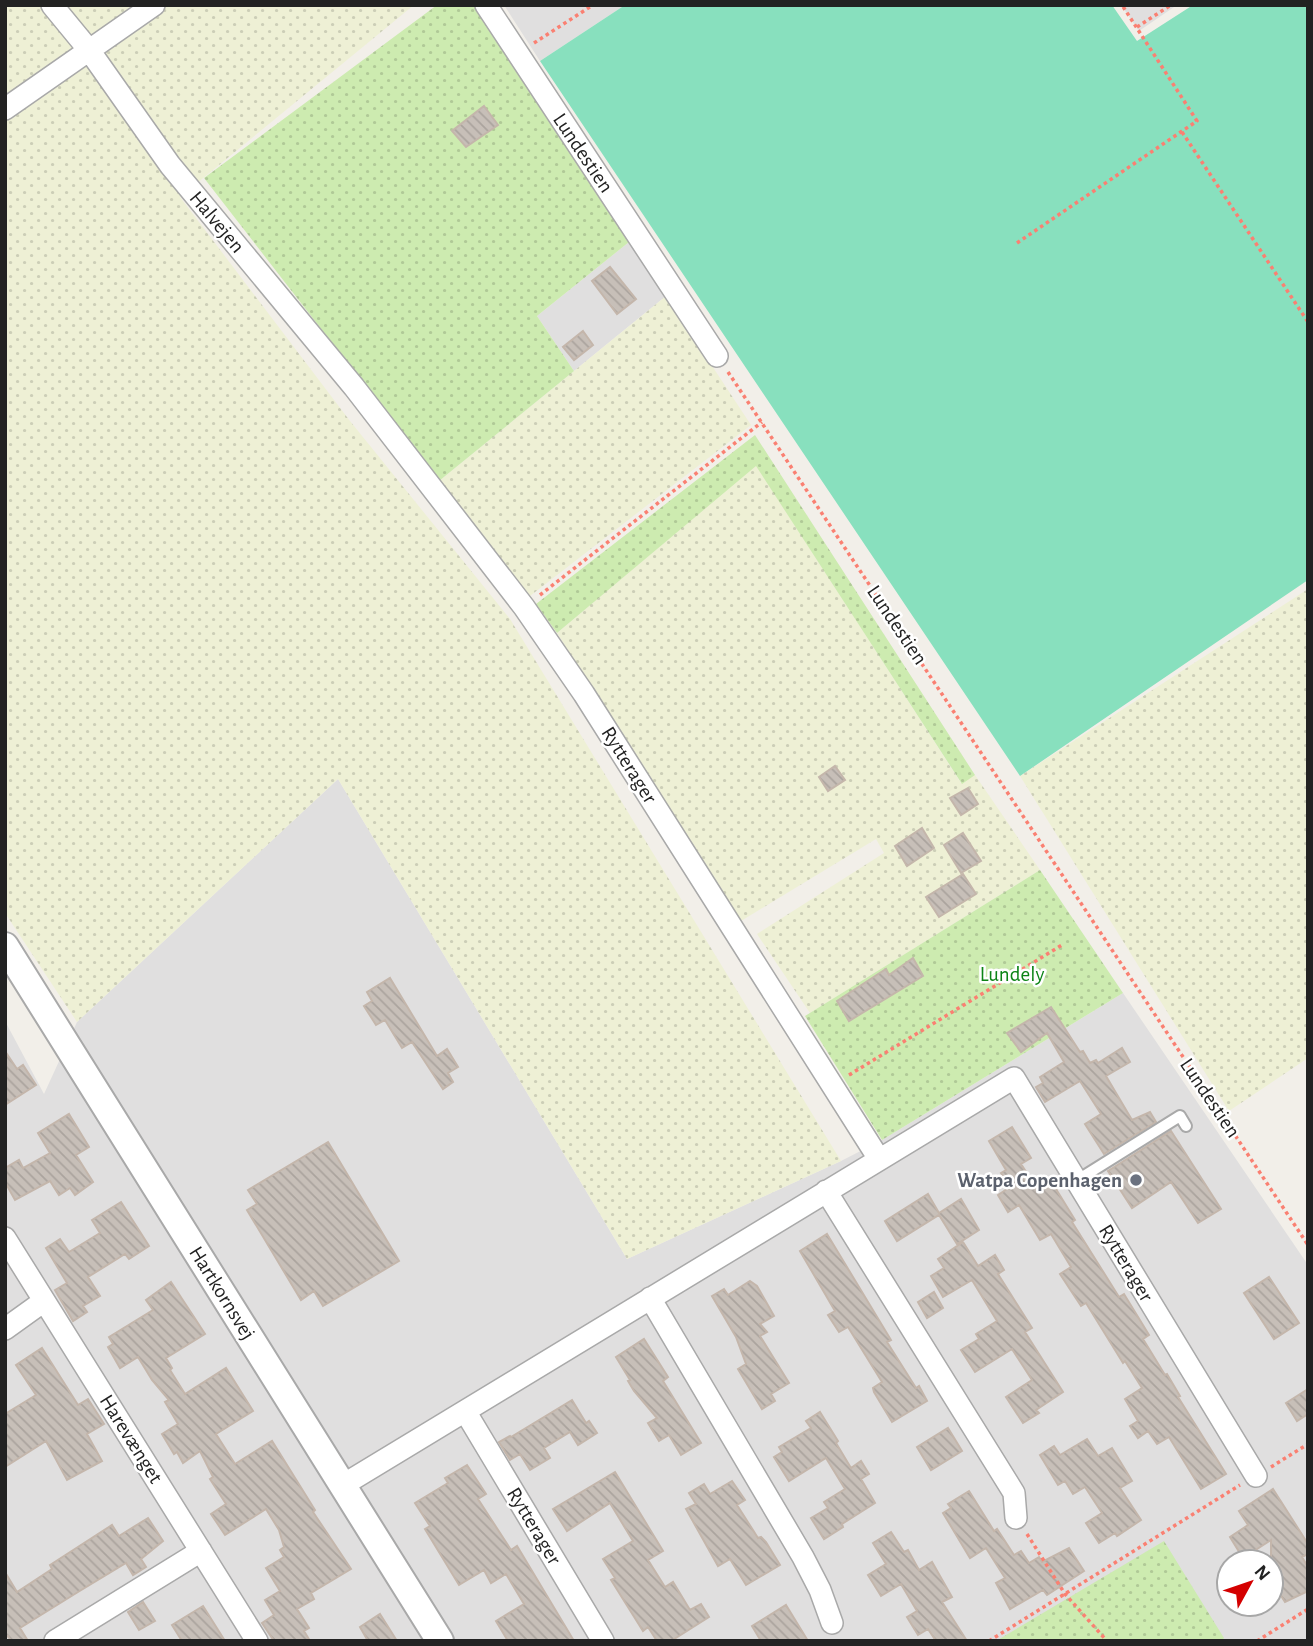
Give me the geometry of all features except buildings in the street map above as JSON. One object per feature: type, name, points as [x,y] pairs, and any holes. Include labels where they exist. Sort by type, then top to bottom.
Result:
[{"type":"street","name":"Halvejen","points":[[52,5],[89,50],[170,165],[354,387]]},
{"type":"street","points":[[5,109],[154,5]]},
{"type":"street","name":"Lundestien","points":[[486,5],[717,356]]},
{"type":"street","name":"Rytterager","points":[[354,387],[524,607],[591,705],[879,1159]]},
{"type":"street","name":"Hartkornsvej","points":[[5,946],[440,1641]]},
{"type":"street","name":"Rytterager","points":[[342,1485],[1014,1077],[1256,1476]]},
{"type":"street","points":[[826,1191],[1014,1493],[1016,1518]]},
{"type":"street","name":"Harevænget","points":[[5,1238],[257,1641]]},
{"type":"street","points":[[650,1298],[803,1557],[820,1590],[832,1623]]},
{"type":"street","points":[[5,1329],[44,1301]]},
{"type":"street","name":"Rytterager","points":[[464,1411],[603,1641]]},
{"type":"street","points":[[55,1641],[201,1551]]},
{"type":"lane","points":[[1076,1181],[1180,1116],[1186,1126]]},
{"type":"path","points":[[518,54],[593,5]]},
{"type":"path","points":[[1017,243],[1197,121],[1122,5]]},
{"type":"path","points":[[1137,27],[1171,5]]},
{"type":"path","points":[[1182,132],[1308,322]]},
{"type":"path","name":"Lundestien","points":[[717,356],[1308,1245]]},
{"type":"path","points":[[524,607],[762,422]]},
{"type":"path","points":[[832,1085],[1062,945]]},
{"type":"path","points":[[989,1641],[1308,1444]]},
{"type":"path","points":[[1016,1518],[1065,1594],[1107,1641]]},
{"type":"path","points":[[1257,1641],[1308,1609]]},
{"type":"shaded area","points":[[504,5],[625,5],[540,61]]},
{"type":"shaded area","points":[[1121,5],[1177,5],[1139,31]]},
{"type":"shaded area","points":[[629,242],[666,296],[574,371],[537,316]]},
{"type":"shaded area","points":[[338,779],[627,1259],[882,1140],[1123,993],[1308,1265],[1308,1641],[5,1641],[5,1021],[44,1094],[77,1022]]},
{"type":"green space","points":[[5,5],[414,5],[180,197],[350,421],[510,619],[841,1161],[627,1259],[338,779],[77,1022],[5,913]]},
{"type":"green space","points":[[437,5],[478,5],[629,242],[537,316],[574,371],[439,481],[204,178]]},
{"type":"green space","points":[[625,5],[1112,5],[1137,41],[1193,5],[1308,5],[1308,580],[1020,776],[540,61]]},
{"type":"green space","points":[[666,296],[751,425],[530,596],[439,481]]},
{"type":"green space","points":[[755,435],[975,775],[962,784],[756,466],[557,633],[536,604]]},
{"type":"green space","points":[[756,465],[961,783],[975,775],[1040,870],[810,1013],[757,934],[884,853],[876,839],[741,921],[557,633]]},
{"type":"green space","points":[[1308,589],[1308,1058],[1229,1111],[1020,776]]},
{"type":"green space","name":"Lundely","points":[[1040,870],[1123,993],[882,1140],[805,1016]]},
{"type":"green space","points":[[1164,1541],[1224,1638],[1221,1641],[996,1641]]},
{"type":"place","name":"Watpa Copenhagen","points":[[1136,1180]]}]
